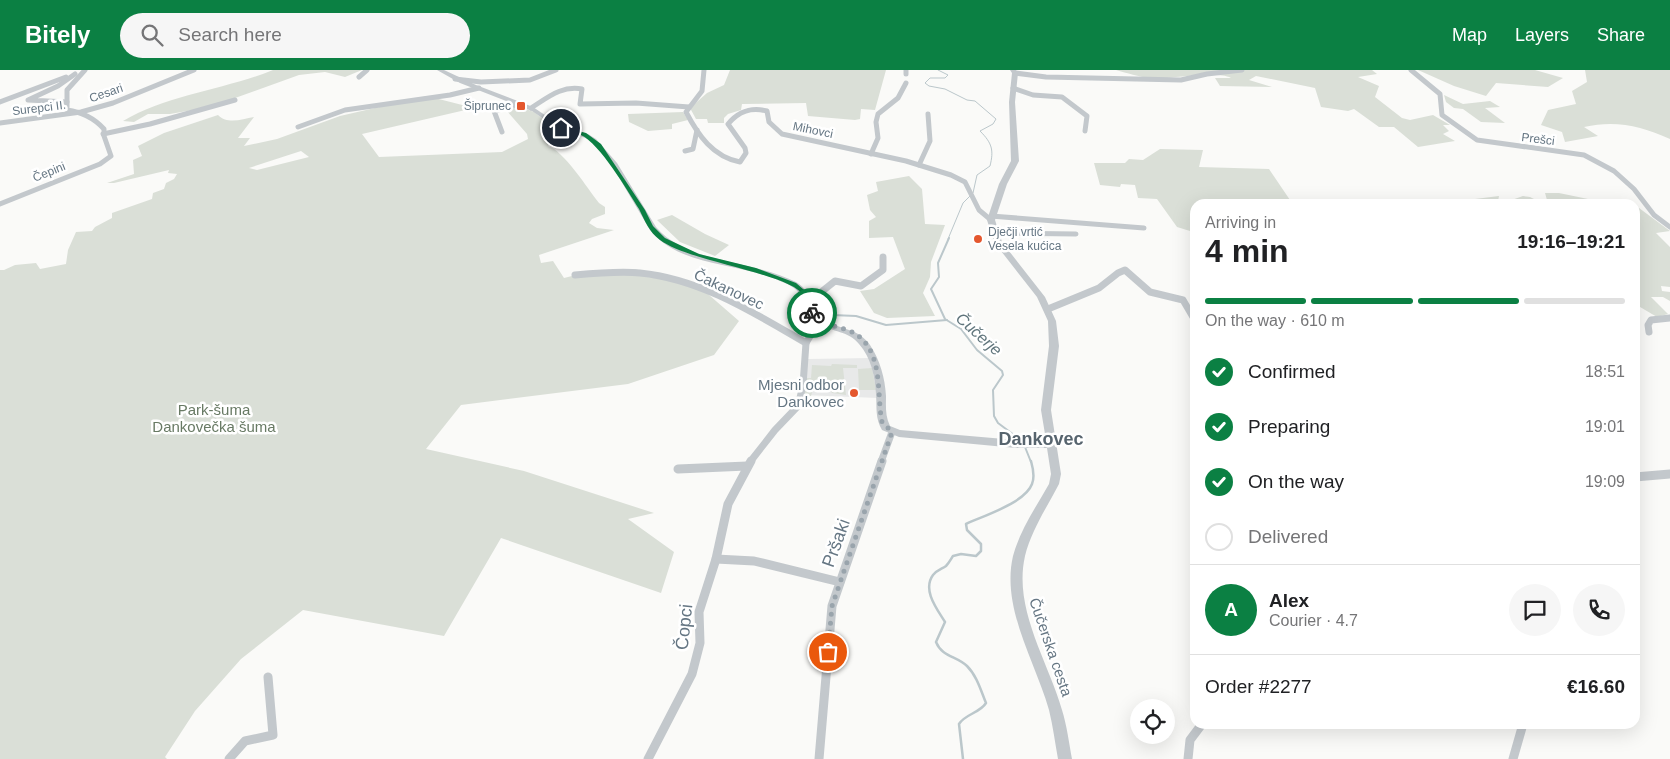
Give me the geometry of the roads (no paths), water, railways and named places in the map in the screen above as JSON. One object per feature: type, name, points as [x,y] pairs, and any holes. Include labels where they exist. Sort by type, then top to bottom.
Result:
[{"type":"street","name":"Surepci II.","points":[[0,102],[84,70]]},
{"type":"street","name":"Cesari","points":[[84,70],[67,90],[67,110],[81,112],[97,120],[104,132]]},
{"type":"street","name":"Cesari","points":[[81,112],[113,103],[194,70]]},
{"type":"street","points":[[359,77],[367,70]]},
{"type":"street","points":[[440,70],[455,79],[531,108],[556,126],[584,134],[594,140],[615,167],[642,210],[650,227],[663,239],[697,255],[754,270],[786,281],[801,289],[810,301],[812,312],[819,321],[854,334],[869,350],[879,378],[882,422],[892,432],[1024,444],[1051,444]]},
{"type":"street","points":[[455,79],[482,82],[530,80],[556,70]]},
{"type":"street","points":[[531,108],[558,92],[577,87],[582,88],[580,104],[636,103],[689,107],[702,91],[704,70]]},
{"type":"street","points":[[992,216],[1015,161],[1014,72],[1046,77],[1181,80],[1207,74],[1242,70]]},
{"type":"street","name":"Prešci","points":[[1411,70],[1440,94],[1442,115],[1477,140],[1584,155],[1614,171],[1634,189],[1654,214],[1670,227]]},
{"type":"street","points":[[66,102],[28,100],[58,86],[75,74]]},
{"type":"street","points":[[871,154],[878,138],[876,122],[880,111],[893,103],[904,91],[906,83]]},
{"type":"street","points":[[298,127],[345,110],[450,95],[479,88]]},
{"type":"street","points":[[1013,88],[1033,95],[1062,97],[1087,116],[1085,131]]},
{"type":"street","points":[[104,132],[153,123],[235,100]]},
{"type":"street","points":[[502,132],[494,111],[519,104]]},
{"type":"street","name":"Mihovci","points":[[689,107],[686,112],[704,141],[731,162],[740,162],[746,154],[745,144],[731,132],[728,124],[734,114],[744,110],[759,109],[767,111],[769,122],[782,134],[919,165],[951,175],[965,182],[981,212],[992,216],[1144,228]]},
{"type":"street","name":"Surepci II.","points":[[0,123],[81,112]]},
{"type":"street","points":[[919,165],[930,146],[932,132],[928,114]]},
{"type":"street","points":[[684,152],[693,149],[696,130]]},
{"type":"street","name":"Čepini","points":[[0,204],[106,160],[111,156],[111,151],[104,132]]},
{"type":"street","name":"Čučerska cesta","points":[[992,216],[994,233],[1003,250],[1030,280],[1048,309],[1052,321],[1054,346],[1046,410],[1056,474],[1054,484],[1019,550],[1015,578],[1019,608],[1054,704],[1065,759]]},
{"type":"street","points":[[994,233],[1076,234]]},
{"type":"street","points":[[810,301],[835,280],[854,286],[864,285],[883,270],[883,258]]},
{"type":"street","points":[[1048,309],[1098,288],[1125,270],[1150,292],[1183,300],[1190,312]]},
{"type":"street","name":"Čakanovec","points":[[575,275],[614,272],[642,273],[692,284],[714,292],[806,343]]},
{"type":"street","points":[[1650,332],[1648,325],[1651,320],[1670,318]]},
{"type":"street","name":"Čopci","points":[[648,759],[692,674],[700,643],[700,612],[716,559],[728,504],[748,466],[775,430],[798,406],[803,385],[806,343],[819,321]]},
{"type":"street","name":"Pršaki","points":[[819,759],[831,614],[840,582],[892,432]]},
{"type":"street","points":[[678,469],[703,466],[724,468],[748,466]]},
{"type":"street","points":[[1640,477],[1670,474]]},
{"type":"street","points":[[716,559],[754,561],[840,582]]},
{"type":"street","points":[[229,759],[245,741],[273,734],[268,677]]},
{"type":"street","points":[[1188,759],[1188,745],[1197,729]]},
{"type":"street","points":[[1513,759],[1522,729]]},
{"type":"waterway","name":"Čučerje","points":[[938,70],[948,75],[945,78],[930,78],[925,83],[929,86],[945,89],[967,100],[975,101],[996,119],[993,124],[980,131],[991,147],[990,166],[977,175],[973,193],[963,203],[948,239]]},
{"type":"waterway","name":"Čučerje","points":[[947,320],[931,289],[939,277],[938,263],[949,238]]},
{"type":"waterway","points":[[816,311],[832,315],[856,316],[886,325],[947,320]]},
{"type":"waterway","name":"Čučerje","points":[[947,320],[961,329],[977,350],[1002,371],[1003,375],[993,390],[994,416],[998,423],[1022,441]]},
{"type":"waterway","name":"Čučerje","points":[[1025,447],[1031,462]]},
{"type":"waterway","name":"Čučerje","points":[[963,759],[959,724],[986,703],[973,674],[967,666],[942,651],[936,642],[945,622],[932,599],[929,587],[930,581],[933,575],[946,566],[953,556],[961,554],[976,556],[981,551],[981,544],[967,530],[966,524],[1013,503],[1028,491],[1033,478],[1031,461]]},
{"type":"place","name":"Šiprunec","points":[[521,106]]},
{"type":"place","name":"Dječji vrtić Vesela kućica","points":[[978,239]]},
{"type":"place","name":"Mjesni odbor Dankovec","points":[[854,393]]},
{"type":"district","name":"Dankovec","points":[[1041,439]]},
{"type":"park label","name":"Park-šuma Dankovečka šuma","points":[[214,418]]}]
